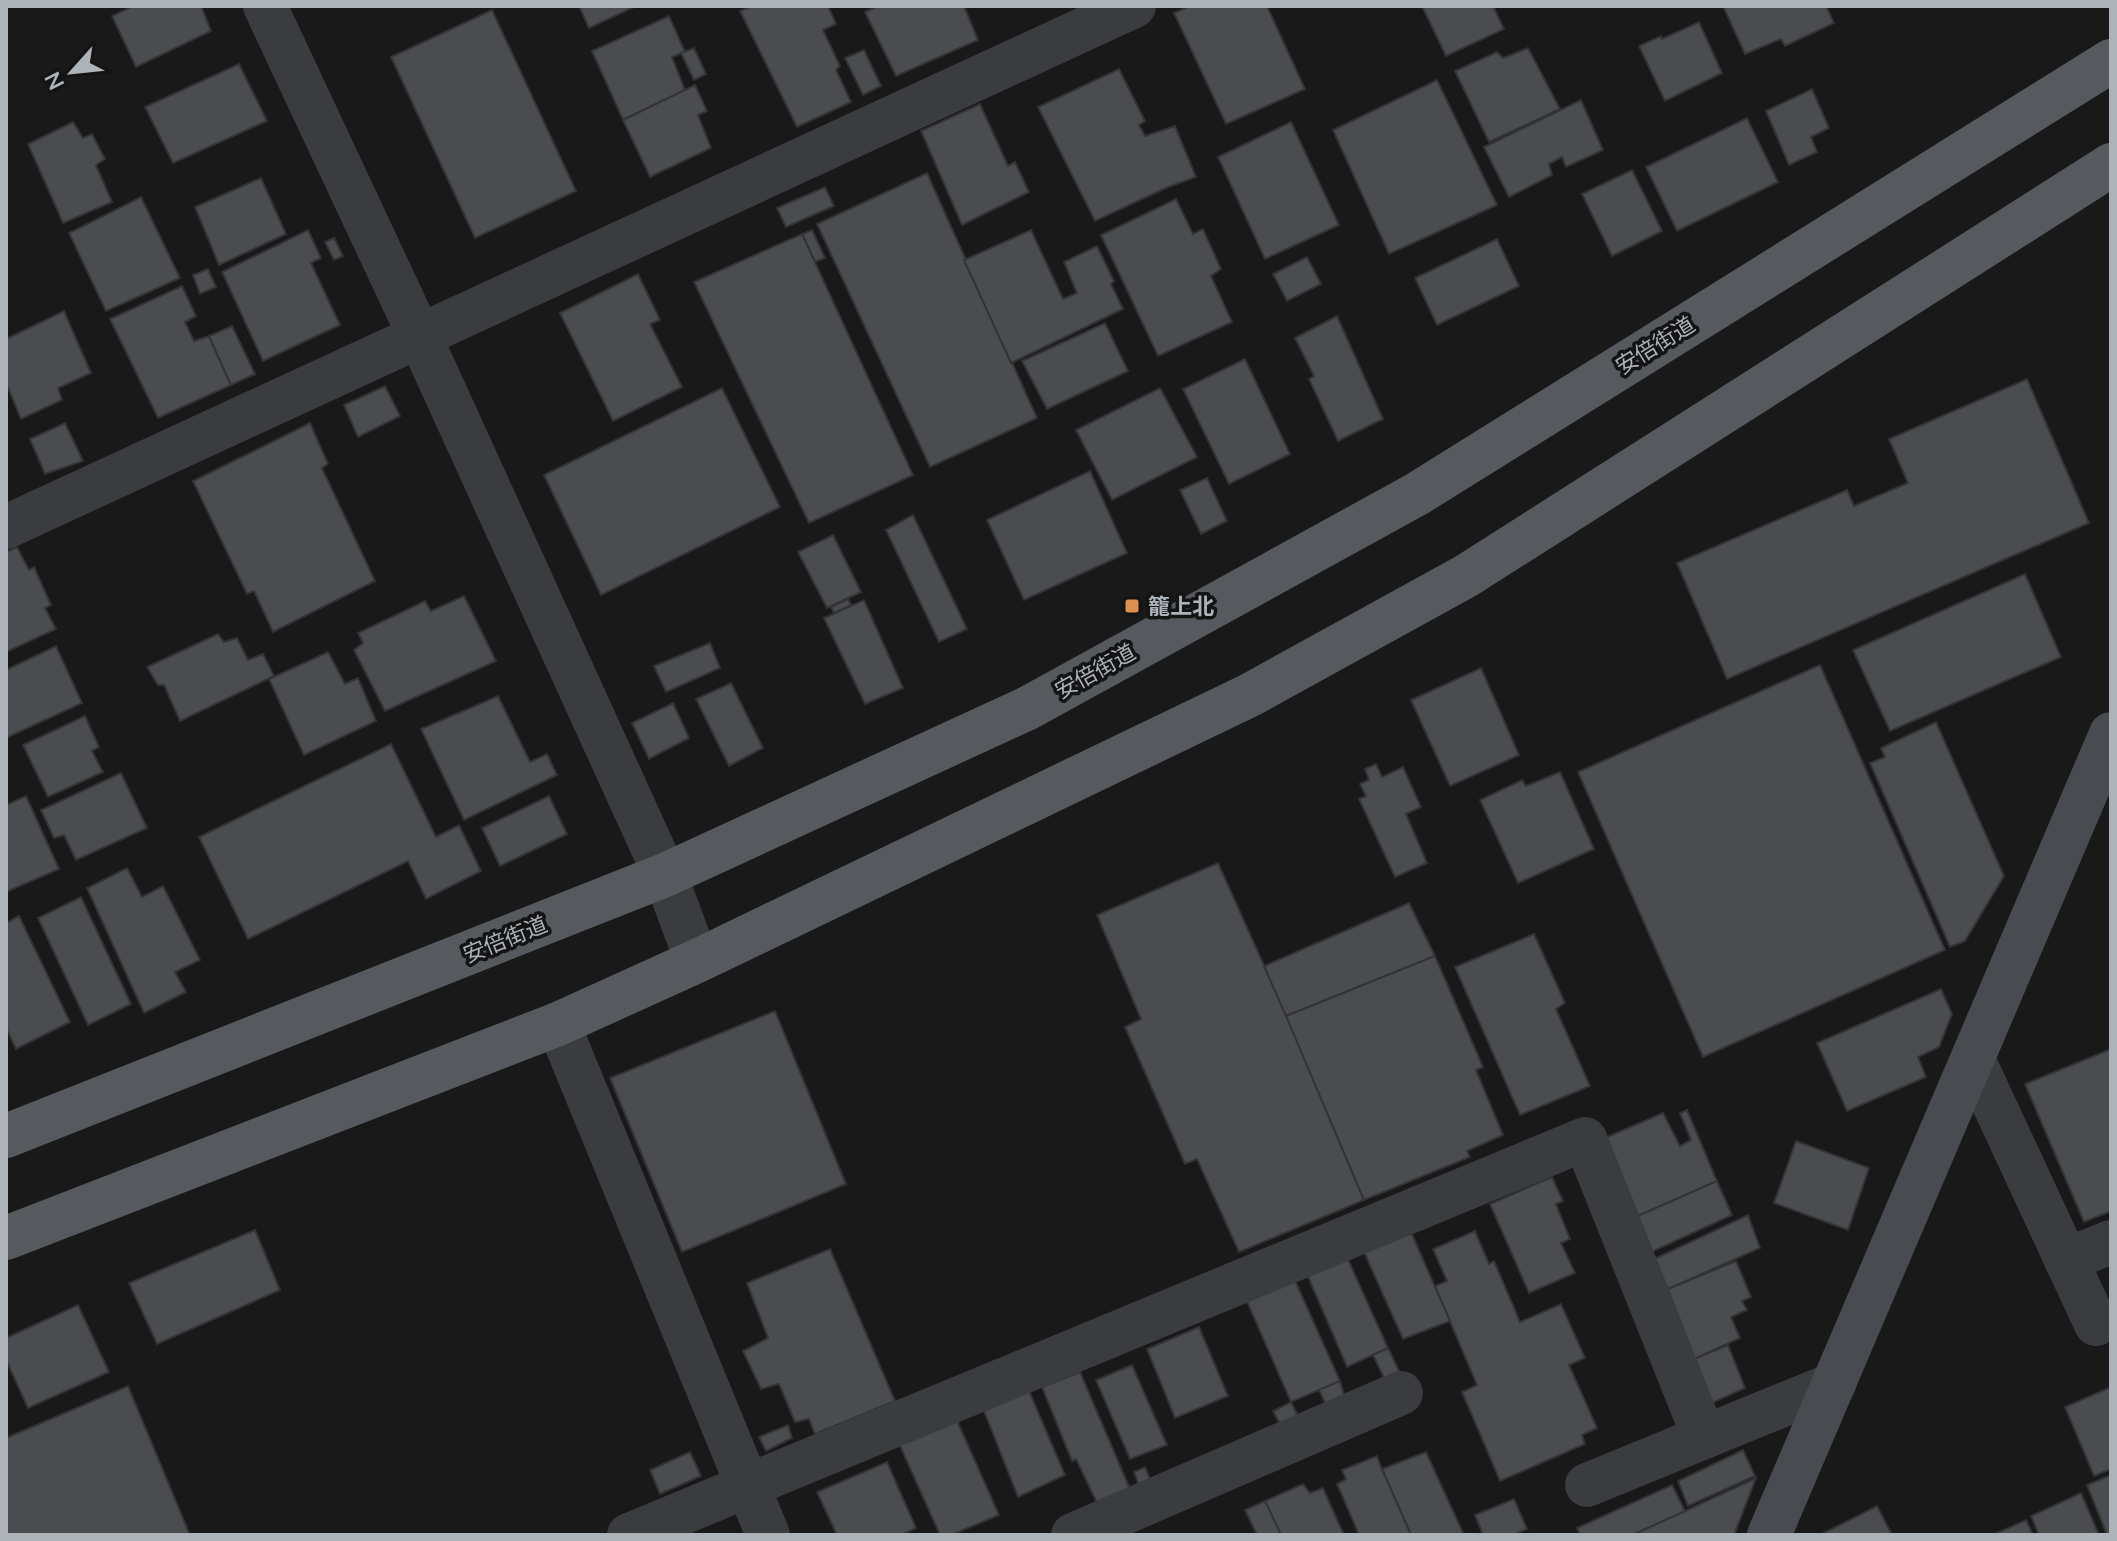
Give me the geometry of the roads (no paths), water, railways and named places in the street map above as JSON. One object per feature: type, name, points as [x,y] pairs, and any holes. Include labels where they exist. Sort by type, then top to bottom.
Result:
[{"type":"main road","name":"安倍街道","points":[[6,1136],[665,875],[1028,708],[1417,494],[2111,61]]},
{"type":"main road","points":[[6,1238],[558,1024],[697,961],[1250,695],[1466,576],[2111,165]]},
{"type":"street","points":[[265,6],[665,875],[697,961]]},
{"type":"street","points":[[6,527],[1134,6]]},
{"type":"street","points":[[1769,1535],[2111,734]]},
{"type":"street","points":[[558,1024],[768,1535]]},
{"type":"street","points":[[1973,1059],[2096,1324]]},
{"type":"street","points":[[629,1535],[1585,1139],[1704,1437]]},
{"type":"street","points":[[2066,1260],[2111,1242]]},
{"type":"street","points":[[1587,1485],[1834,1384]]},
{"type":"street","points":[[1073,1535],[1401,1393]]},
{"type":"place","name":"籠上北","points":[[1132,606]]}]
